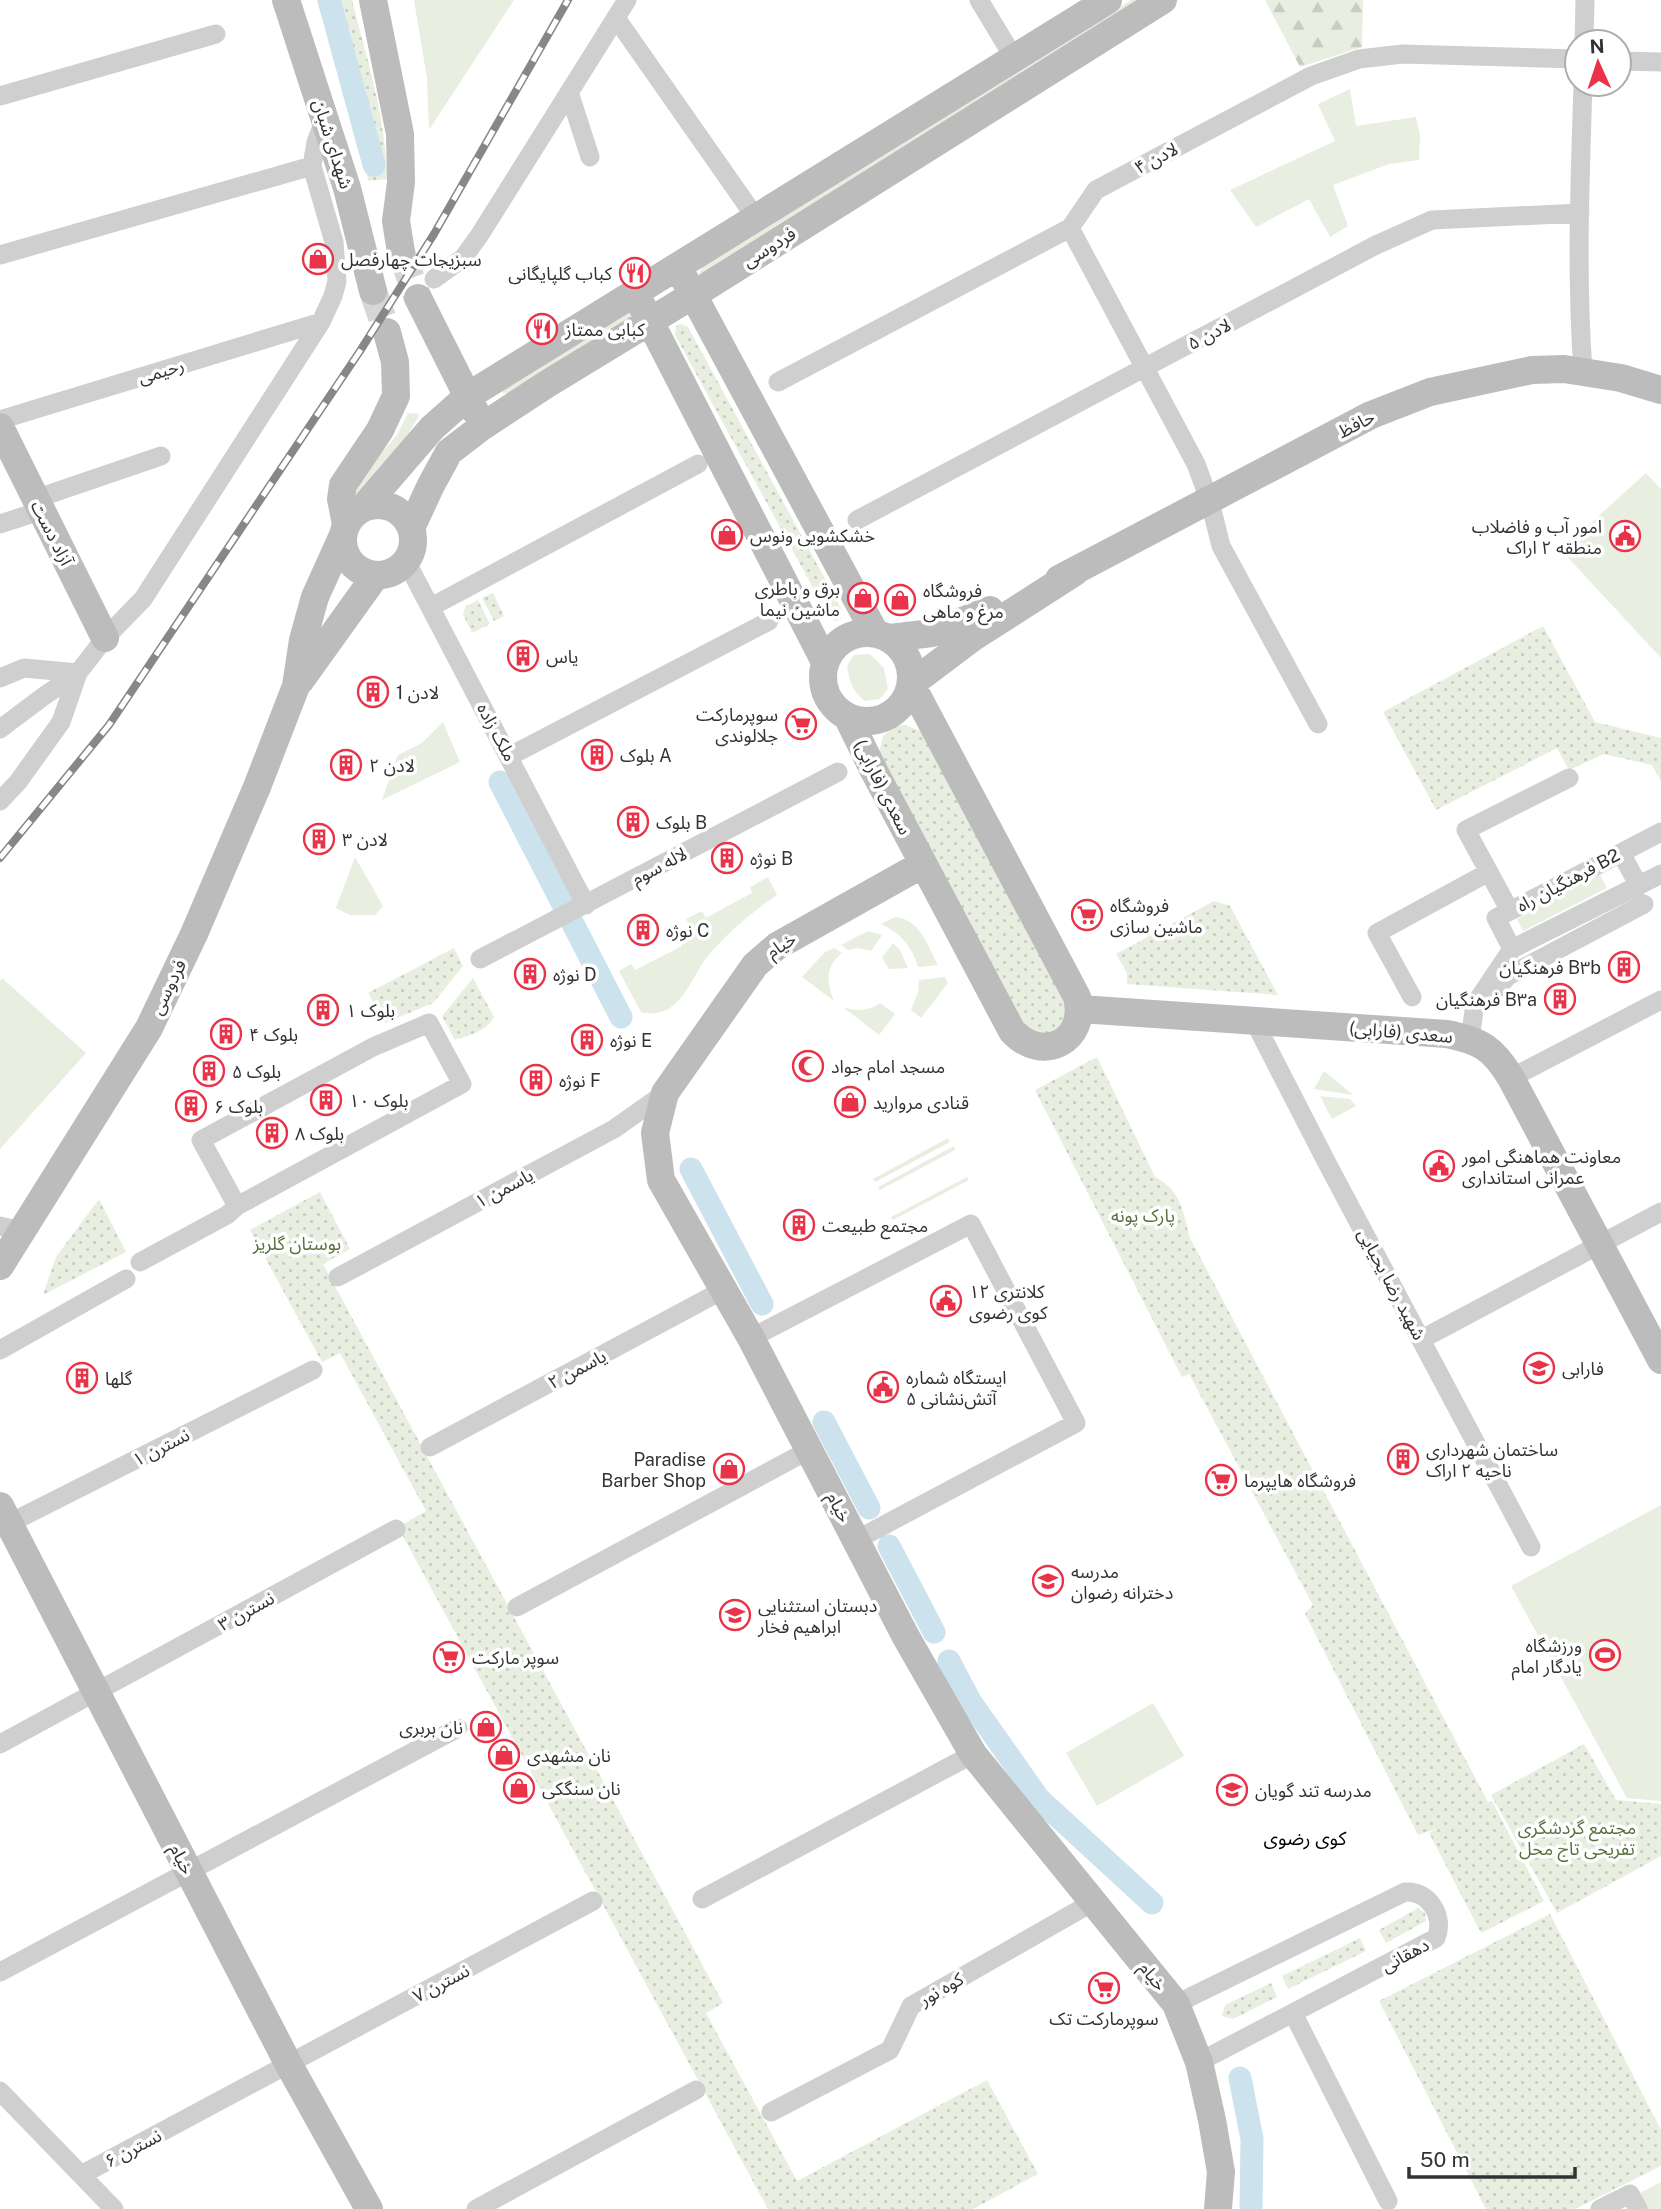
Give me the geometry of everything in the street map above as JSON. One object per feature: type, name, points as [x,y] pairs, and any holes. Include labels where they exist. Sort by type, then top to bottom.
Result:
[{"type":"street","name":"شهدای شبان","points":[[286,0],[347,188],[373,290]]},
{"type":"street","points":[[373,0],[400,134],[401,183],[396,221],[401,252]]},
{"type":"street","points":[[483,426],[462,383],[426,289],[463,258],[479,236],[627,0]]},
{"type":"street","points":[[979,0],[1014,58]]},
{"type":"street","name":"فردوسی","points":[[0,1266],[11,1229],[149,1028],[220,874],[296,686],[303,640],[315,597],[351,522],[432,428],[462,383],[678,266],[1108,0]]},
{"type":"street","name":"فردوسی","points":[[411,527],[449,452],[483,426],[1163,0]]},
{"type":"street","points":[[1584,28],[1585,0]]},
{"type":"street","points":[[616,18],[757,218]]},
{"type":"street","points":[[0,96],[216,34]]},
{"type":"street","name":"لادن ۴","points":[[778,382],[1070,228],[1096,190],[1301,81],[1359,59],[1403,54],[1563,59]]},
{"type":"street","points":[[1633,61],[1661,62]]},
{"type":"street","points":[[569,92],[590,157]]},
{"type":"street","points":[[1583,98],[1580,324],[1584,371]]},
{"type":"street","points":[[0,729],[78,673],[105,638],[142,598],[321,322],[337,281],[334,242],[312,166],[316,142],[325,119]]},
{"type":"street","points":[[0,255],[312,166]]},
{"type":"street","name":"لادن ۵","points":[[857,520],[1376,245],[1432,220],[1580,213]]},
{"type":"street","points":[[1070,228],[1196,464],[1210,502],[1221,546],[1318,724]]},
{"type":"street","points":[[678,266],[883,636],[902,650],[908,660],[912,672],[911,684],[901,705],[882,719],[858,720],[831,703],[823,683],[825,662],[845,638],[855,634],[883,636],[918,636],[954,626],[1075,572]]},
{"type":"street","points":[[634,291],[825,662]]},
{"type":"street","name":"رحیمی","points":[[0,421],[321,322]]},
{"type":"street","points":[[351,522],[341,499],[343,485],[380,430],[396,396],[395,362],[387,332]]},
{"type":"street","name":"حافظ","points":[[1075,572],[1371,415],[1430,392],[1532,370],[1584,371],[1622,378],[1661,390]]},
{"type":"street","name":"آزاد دست","points":[[0,427],[105,638]]},
{"type":"street","points":[[0,524],[38,505],[161,456]]},
{"type":"street","points":[[431,607],[698,464]]},
{"type":"street","points":[[374,505],[396,510],[405,517],[411,527],[413,539],[406,561],[387,574],[376,575],[354,566],[343,547],[351,522],[374,505]]},
{"type":"street","name":"ملک زاده","points":[[406,561],[510,756],[582,907]]},
{"type":"street","points":[[911,684],[972,638],[1075,572]]},
{"type":"street","name":"فردوسی","points":[[296,686],[376,575]]},
{"type":"street","points":[[510,756],[769,621]]},
{"type":"street","points":[[0,678],[24,668],[78,673]]},
{"type":"street","points":[[0,801],[18,782],[61,722],[78,673]]},
{"type":"street","points":[[911,684],[1077,997],[1080,1009]]},
{"type":"street","name":"سعدی (فارابی)","points":[[848,716],[923,864],[1012,1031],[1020,1040],[1031,1046],[1056,1045],[1074,1031],[1080,1009],[1447,1034],[1472,1028],[1497,1055],[1511,1078],[1661,1360]]},
{"type":"street","name":"لاله سوم","points":[[481,959],[838,772]]},
{"type":"street","name":"فرهنگیان راه B2","points":[[1569,778],[1466,830],[1510,911],[1661,832]]},
{"type":"street","points":[[1621,853],[1641,895]]},
{"type":"street","name":"خیام","points":[[923,864],[765,954],[755,965],[665,1093],[655,1133],[661,1180],[751,1338],[918,1658],[973,1754],[1176,2004],[1199,2062],[1221,2172],[1218,2209]]},
{"type":"street","points":[[1412,997],[1377,933],[1489,872]]},
{"type":"street","points":[[1472,1028],[1507,976],[1641,895],[1661,874]]},
{"type":"street","points":[[1472,1028],[1475,1004],[1512,949],[1641,895]]},
{"type":"street","points":[[1510,911],[1496,918],[1512,949]]},
{"type":"street","points":[[1511,1078],[1661,1000]]},
{"type":"street","name":"شهید رضا یحیایی","points":[[1254,1021],[1531,1547]]},
{"type":"street","points":[[140,1262],[462,1084],[429,1023],[373,1047],[201,1140],[237,1206]]},
{"type":"street","name":"یاسمن ۱","points":[[338,1277],[614,1129],[665,1093]]},
{"type":"street","points":[[1422,1339],[1661,1212]]},
{"type":"street","points":[[751,1338],[971,1224],[1076,1423],[856,1540]]},
{"type":"street","points":[[0,1350],[127,1279]]},
{"type":"street","name":"یاسمن ۲","points":[[430,1447],[723,1290]]},
{"type":"street","name":"نسترن ۱","points":[[4,1515],[313,1370]]},
{"type":"street","points":[[517,1607],[809,1450]]},
{"type":"street","name":"خیام","points":[[4,1515],[289,2065],[369,2209]]},
{"type":"street","name":"نسترن ۳","points":[[0,1744],[396,1529]]},
{"type":"street","points":[[0,1972],[458,1728]]},
{"type":"street","points":[[702,1899],[973,1754]]},
{"type":"street","name":"دهقانی","points":[[1176,2004],[1405,1892],[1413,1891],[1423,1895],[1434,1908],[1439,1922],[1436,1938],[1199,2062]]},
{"type":"street","name":"نسترن ۷","points":[[289,2065],[593,1901]]},
{"type":"street","name":"کوه نور","points":[[771,2112],[890,2050],[911,2006],[1093,1902]]},
{"type":"street","points":[[1293,2013],[1388,2201]]},
{"type":"street","name":"نسترن ۶","points":[[81,2175],[289,2065]]},
{"type":"street","points":[[476,2209],[696,2090]]},
{"type":"street","points":[[0,2091],[114,2209]]},
{"type":"street","points":[[1600,2209],[1630,2194],[1638,2209]]},
{"type":"green space","points":[[317,0],[352,0],[379,111],[387,179],[368,181],[365,160]]},
{"type":"green space","points":[[414,0],[514,0],[429,130],[427,78]]},
{"type":"green space","points":[[1131,0],[1143,0],[707,273],[699,273],[703,266]]},
{"type":"green space","points":[[1265,0],[1363,0],[1362,47],[1300,67]]},
{"type":"green space","points":[[1350,89],[1356,126],[1416,117],[1420,136],[1419,160],[1389,164],[1333,185],[1348,226],[1330,237],[1309,199],[1256,227],[1230,190],[1335,141],[1318,104]]},
{"type":"green space","points":[[630,311],[633,315],[631,317],[508,394],[503,393],[502,390]]},
{"type":"green space","points":[[680,324],[688,327],[842,610],[841,619],[836,621],[829,617],[675,335],[676,326]]},
{"type":"green space","points":[[408,413],[420,414],[398,452],[361,493],[355,493],[374,461],[397,435]]},
{"type":"green space","points":[[1646,473],[1661,489],[1661,658],[1561,550]]},
{"type":"green space","points":[[493,593],[504,616],[494,621],[482,598]]},
{"type":"green space","points":[[478,600],[490,624],[472,633],[463,614],[466,606]]},
{"type":"green space","points":[[1543,626],[1595,722],[1661,738],[1661,781],[1652,765],[1604,754],[1569,770],[1557,748],[1436,810],[1383,712]]},
{"type":"green space","points":[[870,654],[884,668],[888,689],[880,699],[865,701],[852,686],[847,666],[854,655]]},
{"type":"green space","points":[[443,722],[460,762],[382,800],[398,755],[422,743]]},
{"type":"green space","points":[[905,725],[921,731],[1066,1001],[1067,1017],[1051,1035],[1027,1031],[879,753],[883,736],[896,726]]},
{"type":"green space","points":[[355,857],[383,906],[375,915],[350,915],[336,908]]},
{"type":"green space","points":[[1600,875],[1607,888],[1523,931],[1517,919]]},
{"type":"green space","points":[[768,877],[777,895],[714,948],[681,998],[664,1011],[650,1014],[641,1012],[619,971],[631,964],[635,970],[682,946],[679,940],[693,932],[686,919],[702,911],[706,918],[752,893],[750,887]]},
{"type":"green space","points":[[1214,901],[1230,906],[1278,995],[1127,984],[1127,973],[1116,954]]},
{"type":"green space","points":[[895,917],[904,919],[917,928],[938,965],[918,967],[905,941],[881,924]]},
{"type":"green space","points":[[868,931],[882,935],[871,951],[858,948],[848,950],[841,945]]},
{"type":"green space","points":[[893,943],[900,950],[908,968],[889,969],[882,958]]},
{"type":"green space","points":[[454,948],[463,966],[433,1003],[385,1023],[368,993]]},
{"type":"green space","points":[[834,948],[842,953],[832,964],[829,976],[834,1001],[802,977],[824,953]]},
{"type":"green space","points":[[945,977],[948,983],[921,1018],[911,1010],[918,992],[919,980]]},
{"type":"green space","points":[[2,978],[86,1053],[0,1149],[0,981]]},
{"type":"green space","points":[[473,978],[494,1017],[483,1029],[455,1040],[442,1016]]},
{"type":"green space","points":[[880,1003],[895,1014],[879,1035],[843,1007],[862,1010]]},
{"type":"green space","name":"پارک پونه","points":[[1097,1057],[1155,1177],[1170,1188],[1180,1202],[1190,1238],[1488,1802],[1492,1801],[1544,1901],[1481,1933],[1429,1833],[1438,1828],[1418,1835],[1305,1614],[1313,1605],[1189,1374],[1182,1377],[1035,1090]]},
{"type":"green space","points":[[1324,1071],[1353,1095],[1314,1089]]},
{"type":"green space","points":[[1320,1096],[1350,1099],[1356,1106],[1332,1119]]},
{"type":"green space","points":[[948,1138],[950,1142],[875,1182],[873,1179]]},
{"type":"green space","points":[[954,1146],[955,1150],[880,1190],[878,1187]]},
{"type":"green space","points":[[967,1177],[969,1180],[893,1220],[891,1217]]},
{"type":"green space","name":"بوستان گلریز","points":[[320,1192],[350,1249],[323,1264],[723,2003],[706,2013],[797,2181],[987,2080],[1038,2174],[973,2209],[768,2209],[398,1527],[426,1511],[340,1353],[322,1362],[250,1230]]},
{"type":"green space","points":[[99,1199],[126,1252],[43,1295],[56,1257]]},
{"type":"green space","name":"ورزشگاه یادگار امام","points":[[1661,1505],[1661,1801],[1627,1798],[1511,1586]]},
{"type":"green space","points":[[1153,1703],[1184,1756],[1097,1806],[1066,1753]]},
{"type":"green space","name":"مجتمع گردشگری تفریحی تاج محل","points":[[1584,1744],[1616,1800],[1661,1804],[1661,1856],[1557,1913],[1491,1795]]},
{"type":"green space","points":[[1418,1908],[1425,1913],[1426,1921],[1386,1943],[1379,1930]]},
{"type":"green space","points":[[1550,1914],[1661,2130],[1661,2166],[1575,2209],[1486,2209],[1379,2001]]},
{"type":"green space","points":[[1360,1938],[1366,1951],[1288,1989],[1282,1976]]},
{"type":"green space","points":[[1271,1983],[1277,1997],[1233,2019],[1222,2016],[1225,2005]]},
{"type":"green space","points":[[1661,2182],[1661,2209],[1646,2209],[1638,2194]]},
{"type":"waterway","points":[[329,0],[374,165]]},
{"type":"waterway","points":[[500,782],[621,1017]]},
{"type":"waterway","points":[[691,1169],[762,1304]]},
{"type":"waterway","points":[[824,1422],[869,1508]]},
{"type":"waterway","points":[[889,1546],[934,1632]]},
{"type":"waterway","points":[[949,1661],[970,1701],[1039,1799],[1152,1903]]},
{"type":"waterway","points":[[1240,2078],[1252,2139],[1251,2209]]},
{"type":"tunnel","points":[[401,252],[418,298]]},
{"type":"tunnel","points":[[373,291],[387,332]]},
{"type":"railway","points":[[0,858],[109,725],[360,351],[434,234],[568,0]]},
{"type":"place","name":"سبزیجات چهارفصل","points":[[318,259]]},
{"type":"place","name":"کباب گلپایگانی","points":[[635,273]]},
{"type":"place","name":"کبابی ممتاز","points":[[542,329]]},
{"type":"place","name":"خشکشویی ونوس","points":[[727,535]]},
{"type":"place","name":"امور آب و فاضلاب منطقه ۲ اراک","points":[[1625,536]]},
{"type":"place","name":"برق و باطری ماشین نیما","points":[[863,598]]},
{"type":"place","name":"فروشگاه مرغ و ماهی","points":[[900,600]]},
{"type":"place","name":"یاس","points":[[523,656]]},
{"type":"place","name":"لادن 1","points":[[373,692]]},
{"type":"place","name":"سوپرمارکت جلالوندی","points":[[801,724]]},
{"type":"place","name":"بلوک A","points":[[597,755]]},
{"type":"place","name":"لادن ۲","points":[[346,765]]},
{"type":"place","name":"بلوک B","points":[[633,822]]},
{"type":"place","name":"لادن ۳","points":[[319,839]]},
{"type":"place","name":"نوژه B","points":[[727,858]]},
{"type":"place","name":"فروشگاه ماشین سازی","points":[[1087,915]]},
{"type":"place","name":"نوژه C","points":[[643,930]]},
{"type":"place","name":"فرهنگیان B۳b","points":[[1624,967]]},
{"type":"place","name":"نوژه D","points":[[530,974]]},
{"type":"place","name":"فرهنگیان B۳a","points":[[1560,999]]},
{"type":"place","name":"بلوک ۱","points":[[323,1010]]},
{"type":"place","name":"بلوک ۴","points":[[226,1034]]},
{"type":"place","name":"نوژه E","points":[[587,1040]]},
{"type":"place","name":"مسجد امام جواد","points":[[808,1066]]},
{"type":"place","name":"بلوک ۵","points":[[209,1071]]},
{"type":"place","name":"نوژه F","points":[[536,1080]]},
{"type":"place","name":"بلوک ۱۰","points":[[326,1100]]},
{"type":"place","name":"قنادی مروارید","points":[[850,1102]]},
{"type":"place","name":"بلوک ۶","points":[[191,1106]]},
{"type":"place","name":"بلوک ۸","points":[[272,1133]]},
{"type":"place","name":"معاونت هماهنگی امور عمرانی استانداری","points":[[1439,1166]]},
{"type":"place","name":"مجتمع طبیعت","points":[[799,1225]]},
{"type":"place","name":"کلانتری ۱۲ کوی رضوی","points":[[946,1301]]},
{"type":"place","name":"فارابی","points":[[1539,1368]]},
{"type":"place","name":"گلها","points":[[82,1378]]},
{"type":"place","name":"ایستگاه شماره ۵ آتش‌نشانی","points":[[883,1387]]},
{"type":"place","name":"ساختمان شهرداری ناحیه ۲ اراک","points":[[1403,1459]]},
{"type":"place","name":"Paradise Barber Shop","points":[[729,1469]]},
{"type":"place","name":"فروشگاه هایپرما","points":[[1221,1480]]},
{"type":"place","name":"مدرسه دخترانه رضوان","points":[[1048,1581]]},
{"type":"place","name":"دبستان استثنایی ابراهیم فخار","points":[[735,1615]]},
{"type":"place","name":"ورزشگاه یادگار امام","points":[[1605,1655]]},
{"type":"place","name":"سوپر مارکت","points":[[449,1657]]},
{"type":"place","name":"نان بربری","points":[[486,1727]]},
{"type":"place","name":"نان مشهدی","points":[[504,1755]]},
{"type":"place","name":"نان سنگکی","points":[[519,1788]]},
{"type":"place","name":"مدرسه تند گویان","points":[[1232,1790]]},
{"type":"place","name":"سوپرمارکت تک","points":[[1104,1988]]},
{"type":"district","name":"کوی رضوی","points":[[1305,1838]]}]
